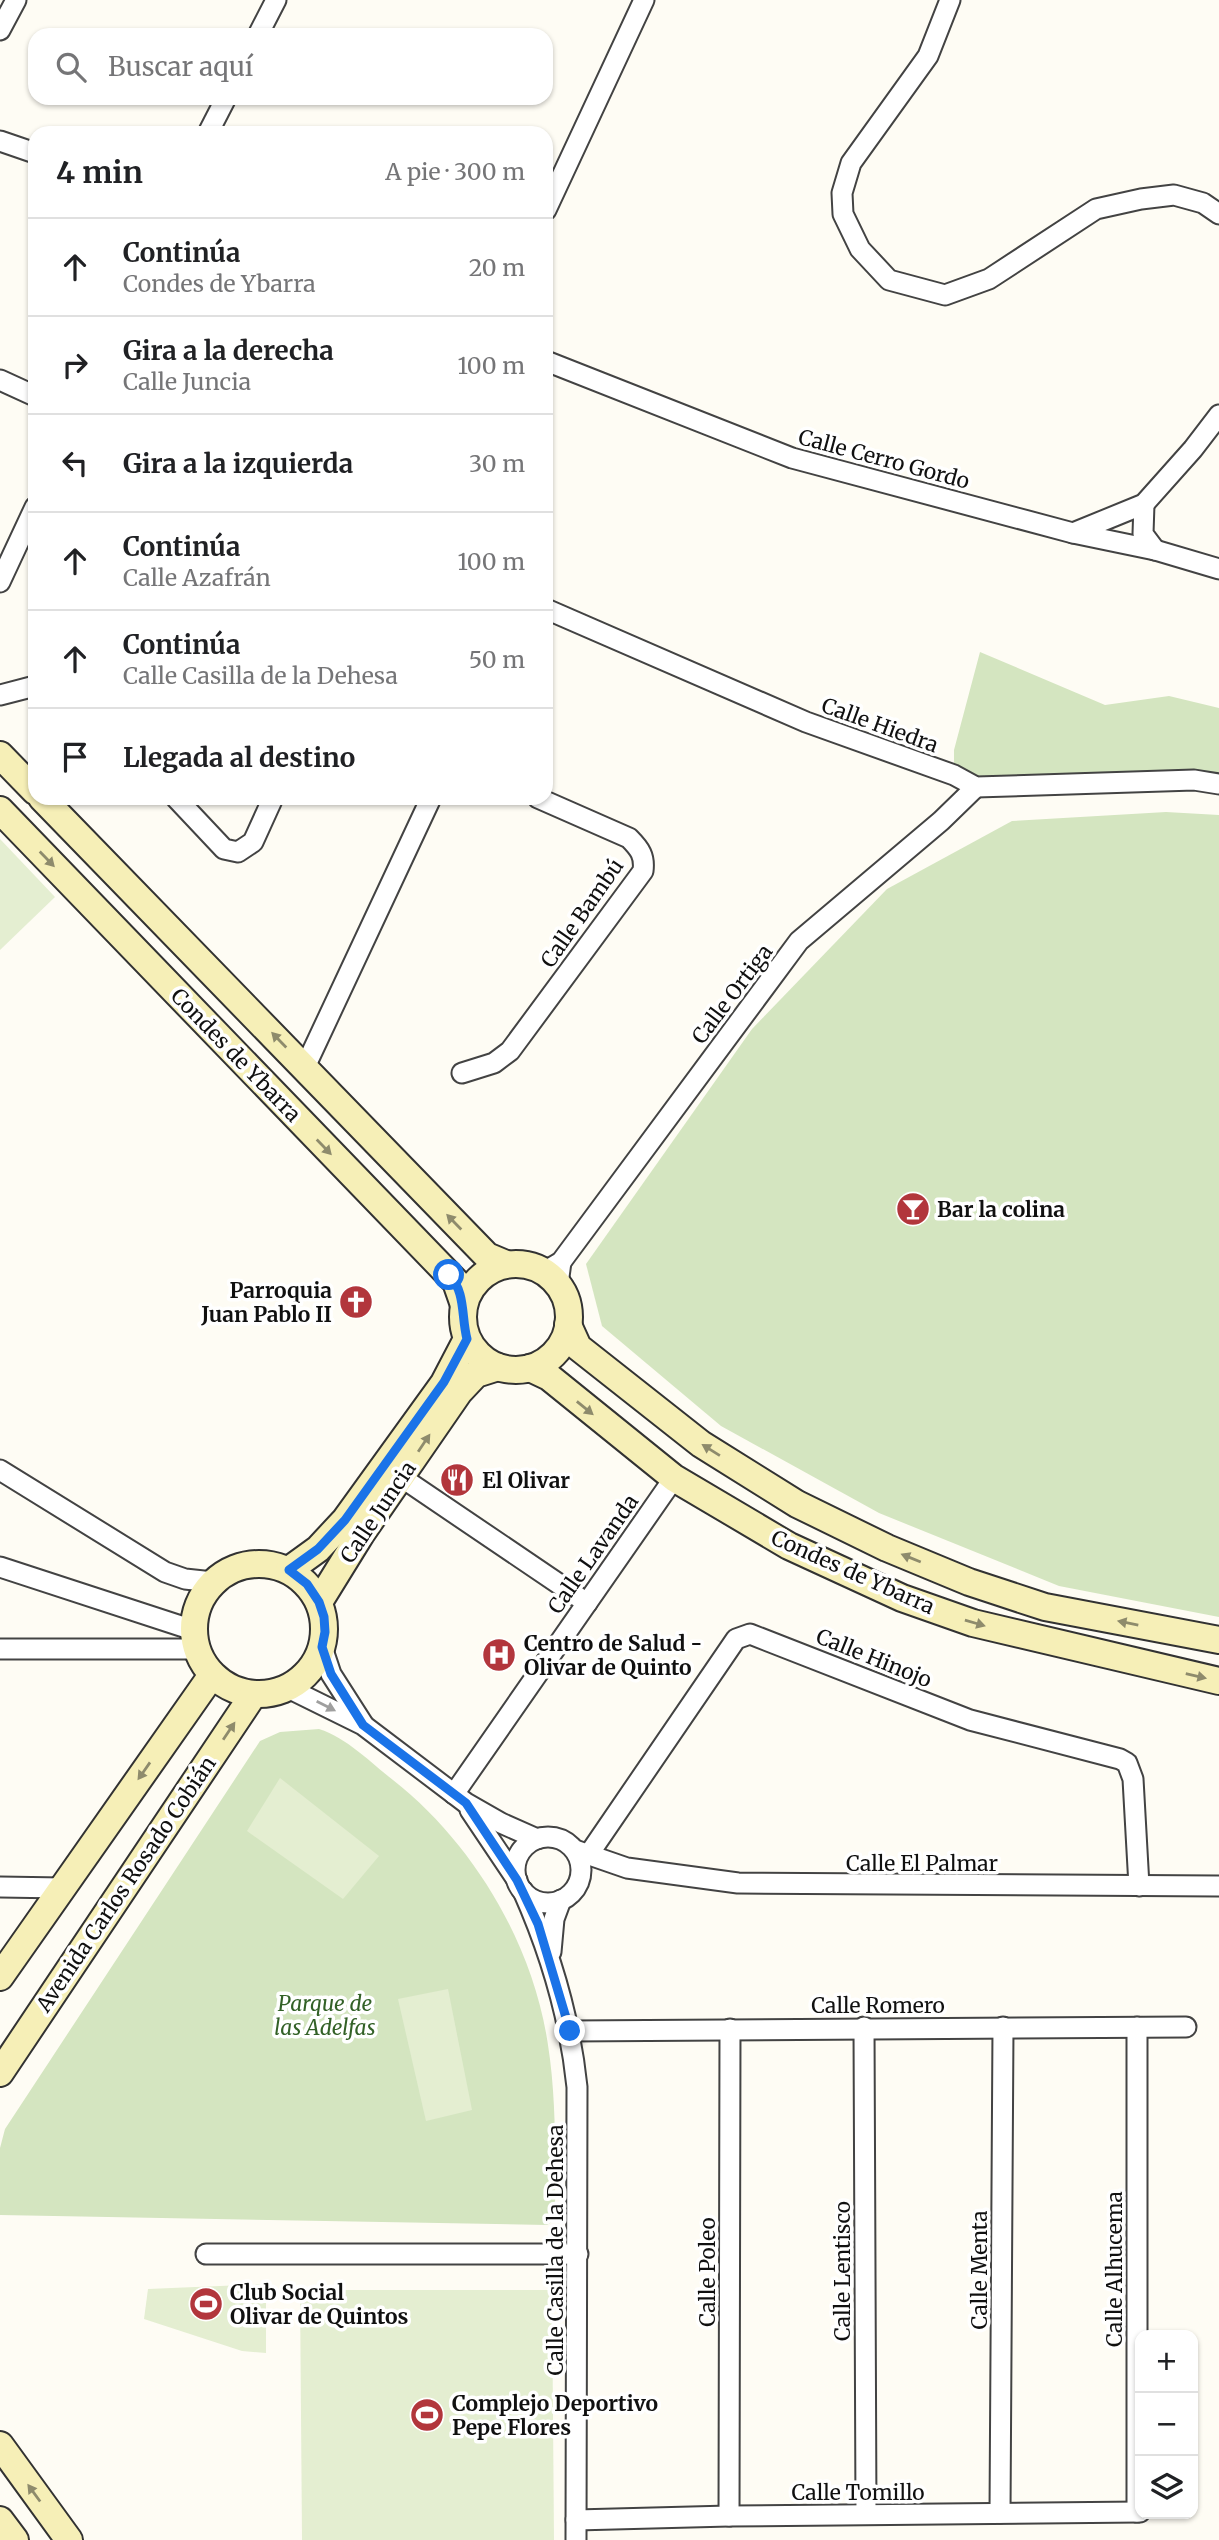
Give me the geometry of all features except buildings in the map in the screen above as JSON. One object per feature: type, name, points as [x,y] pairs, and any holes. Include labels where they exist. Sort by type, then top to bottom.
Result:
[{"type":"main road","points":[[0,755],[28,784]]},
{"type":"main road","name":"Condes de Ybarra","points":[[49,805],[487,1256],[506,1264]]},
{"type":"main road","name":"Condes de Ybarra","points":[[0,810],[456,1282],[464,1305]]},
{"type":"main road","points":[[506,1264],[532,1266],[554,1273],[569,1311],[564,1340],[556,1352],[544,1362],[530,1368],[514,1370],[498,1367],[485,1360],[467,1339],[463,1322],[464,1305],[469,1290],[479,1278],[506,1264]]},
{"type":"main road","name":"Condes de Ybarra","points":[[568,1325],[578,1347],[701,1444],[797,1504],[887,1548],[969,1581],[1045,1607],[1219,1640]]},
{"type":"main road","name":"Calle Juncia","points":[[289,1570],[318,1549],[345,1520],[444,1382],[467,1339]]},
{"type":"main road","name":"Calle Juncia","points":[[319,1602],[361,1534],[459,1392],[476,1374],[498,1367]]},
{"type":"main road","name":"Condes de Ybarra","points":[[530,1368],[549,1377],[674,1478],[789,1545],[914,1602],[973,1623],[1219,1681]]},
{"type":"main road","points":[[249,1564],[270,1564],[289,1570],[307,1584],[319,1602],[324,1617],[325,1632],[315,1664],[303,1678],[288,1688],[271,1694],[253,1695],[238,1691],[212,1675],[195,1639],[195,1612],[202,1596],[213,1582],[230,1570],[249,1564]]},
{"type":"main road","points":[[0,1977],[212,1675]]},
{"type":"main road","name":"Avenida Carlos Rosado Cobián","points":[[0,2073],[253,1695]]},
{"type":"main road","points":[[0,2445],[69,2540]]},
{"type":"main road","points":[[0,2520],[15,2540]]},
{"type":"street","points":[[0,30],[16,0]]},
{"type":"street","points":[[262,28],[276,0]]},
{"type":"street","points":[[553,195],[644,0]]},
{"type":"street","points":[[950,0],[928,56],[850,163],[842,193],[843,214],[860,249],[889,279],[945,295],[989,279],[1096,209],[1141,200],[1174,195],[1203,203],[1219,214]]},
{"type":"street","points":[[212,126],[222,105]]},
{"type":"street","points":[[0,141],[28,151]]},
{"type":"street","name":"Calle Cerro Gordo","points":[[553,364],[792,458],[1073,533],[1155,550],[1219,569]]},
{"type":"street","points":[[0,380],[28,393]]},
{"type":"street","points":[[1073,533],[1144,504],[1219,415]]},
{"type":"street","points":[[1144,504],[1143,534],[1155,550]]},
{"type":"street","points":[[0,581],[28,522]]},
{"type":"street","name":"Calle Hiedra","points":[[553,612],[806,722],[954,775],[976,787],[1194,780],[1219,784]]},
{"type":"street","points":[[0,695],[28,688]]},
{"type":"street","name":"Calle Ortiga","points":[[554,1273],[799,941],[941,821],[976,787]]},
{"type":"street","points":[[183,805],[224,849],[239,852],[253,842],[270,805]]},
{"type":"street","points":[[305,1067],[428,805]]},
{"type":"street","name":"Calle Bambú","points":[[462,1073],[494,1063],[510,1051],[643,872],[644,859],[629,838],[553,805]]},
{"type":"street","points":[[0,1470],[165,1572],[213,1582]]},
{"type":"street","points":[[401,1476],[587,1603]]},
{"type":"street","name":"Calle Lavanda","points":[[460,1798],[587,1603],[674,1478]]},
{"type":"street","points":[[0,1567],[195,1639]]},
{"type":"street","name":"Calle Hinojo","points":[[582,1852],[736,1639],[750,1634],[970,1720],[1120,1759],[1126,1763],[1133,1779],[1139,1886]]},
{"type":"street","points":[[0,1649],[146,1650],[195,1639]]},
{"type":"street","points":[[322,1647],[331,1674],[363,1725]]},
{"type":"street","points":[[288,1688],[363,1725],[460,1798],[501,1823],[537,1839]]},
{"type":"street","name":"Calle Casilla de la Dehesa","points":[[460,1798],[520,1885],[538,1924],[570,2031],[577,2087],[576,2530]]},
{"type":"street","points":[[558,1838],[582,1852],[581,1877],[577,1887],[561,1900],[540,1902],[520,1885],[517,1860],[528,1843],[537,1839],[558,1838]]},
{"type":"street","name":"Calle El Palmar","points":[[582,1852],[627,1868],[738,1884],[1219,1886]]},
{"type":"street","name":"Calle El Palmar","points":[[581,1877],[627,1868]]},
{"type":"street","points":[[0,1887],[63,1888]]},
{"type":"street","name":"Calle Casilla de la Dehesa","points":[[551,1964],[554,1919],[561,1900]]},
{"type":"street","name":"Calle Romero","points":[[570,2031],[1186,2026]]},
{"type":"street","name":"Calle Lentisco","points":[[864,2027],[866,2514]]},
{"type":"street","name":"Calle Menta","points":[[1000,2513],[1003,2027]]},
{"type":"street","name":"Calle Alhucema","points":[[1137,2027],[1138,2456]]},
{"type":"street","name":"Calle Poleo","points":[[729,2516],[730,2029]]},
{"type":"street","points":[[206,2253],[578,2254]]},
{"type":"street","name":"Calle Tomillo","points":[[576,2530],[729,2516],[1135,2512]]},
{"type":"green space","points":[[980,652],[1105,705],[1169,696],[1219,708],[1219,784],[976,787],[954,775],[954,750]]},
{"type":"green space","points":[[1166,812],[1219,815],[1219,1617],[1059,1586],[879,1513],[721,1426],[602,1326],[586,1264],[752,1029],[887,889],[1012,821]]},
{"type":"green space","points":[[0,839],[55,897],[0,950]]},
{"type":"green space","name":"Parque de las Adelfas","points":[[319,1729],[358,1751],[422,1805],[473,1865],[495,1898],[513,1933],[529,1969],[548,2045],[554,2110],[555,2220],[547,2225],[0,2215],[0,2148],[5,2129],[260,1741],[280,1732]]},
{"type":"green space","points":[[280,1778],[379,1856],[343,1899],[247,1831]]},
{"type":"green space","points":[[448,1989],[472,2110],[426,2121],[398,1999]]},
{"type":"green space","name":"Club Social Olivar de Quintos","points":[[266,2284],[266,2353],[242,2351],[144,2319],[148,2289]]},
{"type":"green space","name":"Complejo Deportivo Pepe Flores","points":[[300,2290],[552,2290],[554,2540],[302,2540]]},
{"type":"place","name":"Bar la colina","points":[[913,1209]]},
{"type":"place","name":"Parroquia Juan Pablo II","points":[[356,1302]]},
{"type":"place","name":"El Olivar","points":[[457,1480]]},
{"type":"place","name":"Centro de Salud - Olivar de Quinto","points":[[499,1655]]},
{"type":"place","name":"Club Social Olivar de Quintos","points":[[206,2304]]},
{"type":"place","name":"Complejo Deportivo Pepe Flores","points":[[427,2415]]},
{"type":"route","points":[[449,1275],[456,1282],[464,1305],[463,1322],[467,1339],[444,1382],[345,1520],[318,1549],[289,1570],[307,1584],[319,1602],[324,1617],[322,1647],[331,1674],[363,1725],[466,1803],[517,1880],[538,1924],[570,2031]]}]
